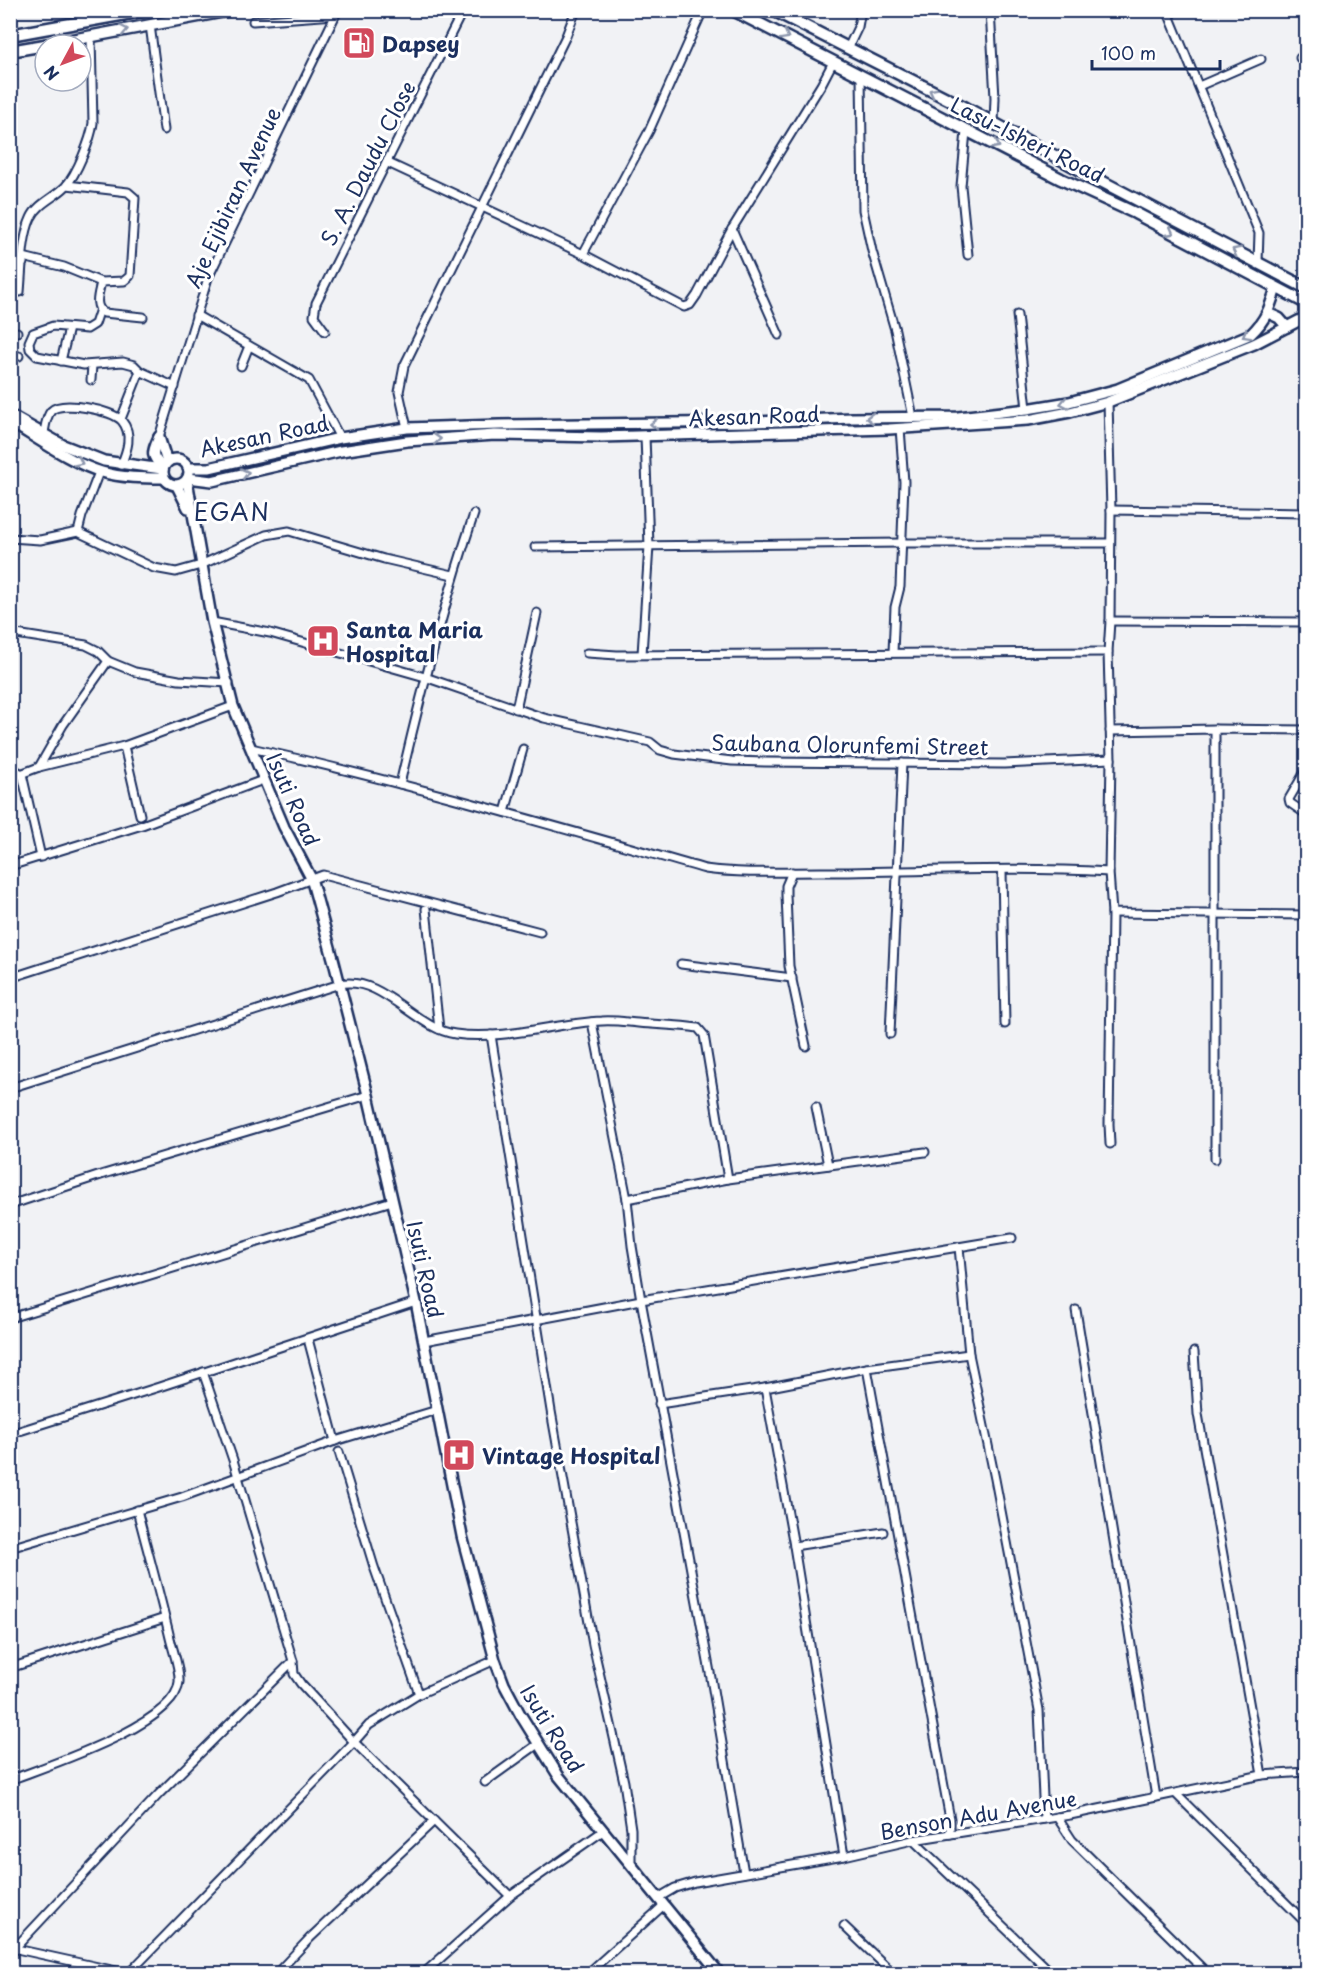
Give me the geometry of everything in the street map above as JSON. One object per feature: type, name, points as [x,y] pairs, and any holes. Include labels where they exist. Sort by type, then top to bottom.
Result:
[{"type":"main road","points":[[10,35],[106,15],[148,10]]},
{"type":"main road","points":[[93,37],[231,10]]},
{"type":"main road","name":"Lasu-Isheri Road","points":[[733,10],[1061,179],[1135,213],[1306,303]]},
{"type":"main road","name":"Lasu-Isheri Road","points":[[773,10],[994,123],[1101,182],[1306,288]]},
{"type":"main road","points":[[10,51],[33,47]]},
{"type":"street","name":"S. A. Daudu Close","points":[[325,331],[315,316],[316,303],[463,10]]},
{"type":"street","points":[[407,428],[399,392],[404,366],[562,45],[576,10]]},
{"type":"street","points":[[583,254],[649,131],[703,10]]},
{"type":"street","points":[[848,48],[858,27],[861,10]]},
{"type":"street","points":[[990,10],[995,98],[994,123]]},
{"type":"street","points":[[1167,10],[1259,233],[1258,262]]},
{"type":"street","points":[[254,21],[337,13]]},
{"type":"street","name":"Aje Ejibiran Avenue","points":[[159,437],[208,278],[337,13]]},
{"type":"street","points":[[150,25],[164,130]]},
{"type":"street","points":[[1199,86],[1261,59]]},
{"type":"street","points":[[386,162],[583,254],[684,307],[690,305],[697,294],[732,229],[833,62]]},
{"type":"street","points":[[861,77],[863,210],[872,251],[895,330],[913,417]]},
{"type":"street","points":[[20,292],[31,217],[35,211],[67,185],[92,134],[92,93]]},
{"type":"street","points":[[966,131],[961,186],[968,255]]},
{"type":"street","points":[[10,257],[64,267],[101,282],[124,281],[130,276],[135,198],[128,192],[67,185]]},
{"type":"street","points":[[732,229],[779,335]]},
{"type":"street","points":[[101,282],[97,304],[99,309],[104,313],[143,317]]},
{"type":"street","name":"Akesan Road","points":[[188,475],[209,468],[340,438],[407,428],[499,424],[754,422],[958,417],[1027,410],[1118,389],[1251,334],[1268,313],[1276,288]]},
{"type":"street","points":[[99,309],[95,324],[91,327],[84,329],[52,326],[33,333],[29,342],[30,349],[38,356],[61,361],[92,365],[123,362],[134,365],[140,371],[175,387]]},
{"type":"street","points":[[1268,313],[1279,318],[1287,327]]},
{"type":"street","points":[[196,315],[312,384],[340,438]]},
{"type":"street","points":[[1017,315],[1027,410]]},
{"type":"street","name":"Akesan Road","points":[[188,475],[212,481],[341,451],[407,441],[495,435],[645,436],[900,428],[1028,420],[1108,402],[1254,344],[1306,317]]},
{"type":"street","points":[[61,361],[69,328]]},
{"type":"street","points":[[241,366],[249,346]]},
{"type":"street","points":[[10,354],[19,356]]},
{"type":"street","points":[[91,380],[92,365]]},
{"type":"street","points":[[121,419],[140,371]]},
{"type":"street","points":[[1108,402],[1111,510],[1108,652],[1111,759],[1109,872],[1112,913],[1110,1144]]},
{"type":"street","points":[[44,433],[49,415],[58,407],[92,409],[121,419],[127,432],[128,447],[121,465]]},
{"type":"street","points":[[10,415],[63,445],[104,461],[164,469]]},
{"type":"street","points":[[10,422],[59,452],[99,472],[117,476],[145,478],[164,469],[177,459],[186,464],[188,475],[177,486]]},
{"type":"street","points":[[893,652],[895,607],[900,587],[904,482],[900,428]]},
{"type":"street","points":[[642,654],[649,546],[645,436]]},
{"type":"street","points":[[159,437],[153,452],[154,459],[164,469],[169,484],[177,486]]},
{"type":"street","points":[[144,467],[145,478]]},
{"type":"street","points":[[209,468],[212,481]]},
{"type":"street","points":[[78,532],[99,472]]},
{"type":"street","name":"Akesan Road","points":[[188,475],[194,521]]},
{"type":"street","points":[[177,486],[194,521]]},
{"type":"street","points":[[1111,510],[1306,513]]},
{"type":"street","points":[[400,784],[425,677],[453,575],[474,514]]},
{"type":"street","name":"Isuti Road","points":[[194,521],[212,622],[233,706],[284,827],[311,878],[340,984],[416,1302],[462,1536],[495,1660],[504,1684],[558,1774],[720,1974]]},
{"type":"street","points":[[10,538],[40,540],[78,532],[153,568],[176,572],[201,565],[266,535],[289,531],[384,559],[453,575]]},
{"type":"street","points":[[535,547],[1110,543]]},
{"type":"street","points":[[516,709],[537,613]]},
{"type":"street","points":[[1110,621],[1306,622]]},
{"type":"street","name":"Saubana Olorunfemi Street","points":[[212,622],[270,633],[425,677],[544,718],[650,742],[660,750],[674,754],[732,761],[902,763],[1004,764],[1111,759]]},
{"type":"street","points":[[10,633],[81,644],[98,651],[108,661],[135,672],[229,683]]},
{"type":"street","points":[[587,653],[1108,652]]},
{"type":"street","points":[[39,767],[63,725],[108,661]]},
{"type":"street","points":[[10,778],[39,767],[124,746],[233,706]]},
{"type":"street","points":[[1215,729],[1215,1159]]},
{"type":"street","points":[[1110,731],[1306,730]]},
{"type":"street","points":[[124,746],[140,815]]},
{"type":"street","points":[[251,748],[400,784],[705,868],[736,872],[1002,871],[1027,868],[1109,872]]},
{"type":"street","points":[[505,812],[524,749]]},
{"type":"street","points":[[890,1034],[902,763]]},
{"type":"street","points":[[10,767],[22,774],[41,857]]},
{"type":"street","points":[[1306,770],[1289,799],[1290,803],[1306,814]]},
{"type":"street","points":[[10,866],[142,825],[263,780]]},
{"type":"street","points":[[1002,871],[1005,1024]]},
{"type":"street","points":[[792,872],[786,886],[789,966],[806,1046]]},
{"type":"street","points":[[10,978],[323,875],[540,932]]},
{"type":"street","points":[[426,909],[439,1029]]},
{"type":"street","points":[[1112,913],[1306,915]]},
{"type":"street","points":[[681,964],[792,978]]},
{"type":"street","points":[[10,1088],[340,984],[355,982],[397,1002],[439,1029],[454,1034],[491,1035],[603,1020],[698,1028],[704,1035],[728,1179]]},
{"type":"street","points":[[592,1022],[627,1199],[632,1246],[659,1404],[711,1678],[744,1873]]},
{"type":"street","points":[[491,1035],[593,1645],[624,1782],[631,1829],[631,1864]]},
{"type":"street","points":[[10,1205],[104,1174],[368,1095]]},
{"type":"street","points":[[816,1107],[828,1166]]},
{"type":"street","points":[[627,1199],[728,1179],[925,1152]]},
{"type":"street","points":[[10,1318],[392,1201]]},
{"type":"street","points":[[424,1341],[641,1300],[1012,1238]]},
{"type":"street","points":[[958,1247],[969,1354],[1039,1710],[1044,1819]]},
{"type":"street","points":[[10,1434],[416,1302]]},
{"type":"street","points":[[1076,1310],[1156,1797]]},
{"type":"street","points":[[308,1339],[335,1441]]},
{"type":"street","points":[[1194,1352],[1198,1414],[1262,1775]]},
{"type":"street","points":[[659,1404],[765,1388],[867,1368],[969,1354]]},
{"type":"street","points":[[867,1368],[946,1796],[950,1834]]},
{"type":"street","points":[[203,1372],[238,1476],[293,1661],[294,1674],[354,1742],[510,1896]]},
{"type":"street","points":[[765,1388],[794,1546],[844,1856]]},
{"type":"street","points":[[10,1548],[182,1497],[335,1441],[436,1410]]},
{"type":"street","points":[[339,1452],[374,1567],[419,1694]]},
{"type":"street","points":[[10,1780],[96,1747],[135,1729],[156,1715],[177,1690],[179,1682],[165,1618],[137,1510]]},
{"type":"street","points":[[794,1546],[883,1532]]},
{"type":"street","points":[[10,1668],[165,1618]]},
{"type":"street","points":[[12,1948],[129,1973],[354,1742],[363,1730],[419,1694],[495,1660]]},
{"type":"street","points":[[12,1948],[159,1794],[293,1661]]},
{"type":"street","points":[[485,1782],[538,1744]]},
{"type":"street","name":"Benson Adu Avenue","points":[[587,1974],[675,1888],[695,1882],[844,1856],[913,1840],[1057,1817],[1262,1775],[1306,1772]]},
{"type":"street","points":[[1176,1794],[1306,1923]]},
{"type":"street","points":[[1057,1817],[1072,1840],[1208,1974]]},
{"type":"street","points":[[276,1974],[310,1938],[434,1821]]},
{"type":"street","points":[[423,1974],[510,1896],[603,1831]]},
{"type":"street","points":[[913,1840],[1053,1974]]},
{"type":"street","points":[[844,1926],[894,1974]]},
{"type":"street","points":[[1035,1974],[1043,1965]]},
{"type":"place","name":"Dapsey","points":[[359,43]]},
{"type":"place","name":"Santa Maria Hospital","points":[[323,641]]},
{"type":"place","name":"Vintage Hospital","points":[[459,1455]]},
{"type":"district","name":"EGAN","points":[[232,511]]}]
